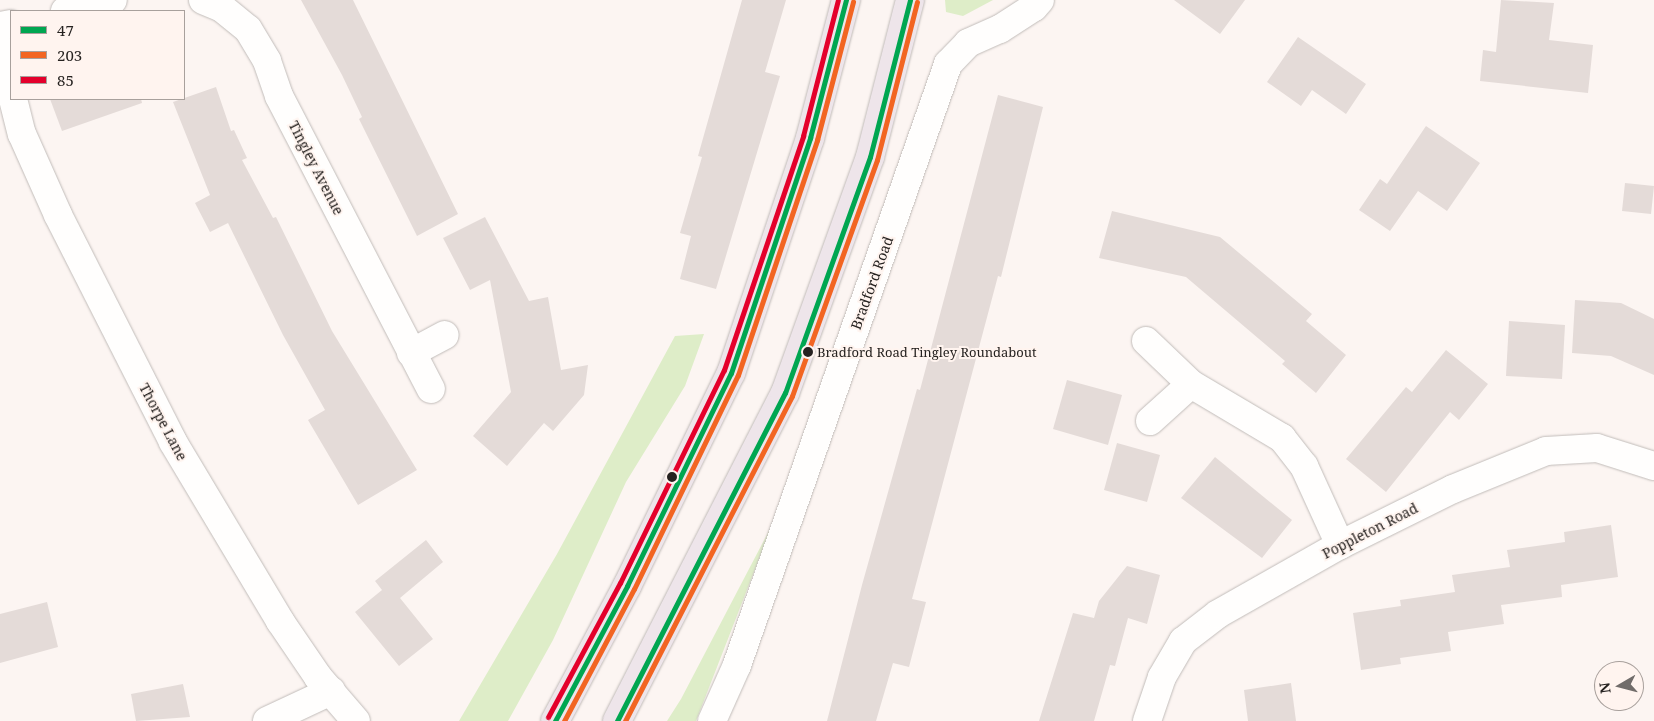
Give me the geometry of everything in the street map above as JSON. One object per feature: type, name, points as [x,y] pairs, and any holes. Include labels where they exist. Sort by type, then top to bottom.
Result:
[{"type":"main road","points":[[555,721],[627,586],[731,372],[810,138],[846,0]]},
{"type":"main road","points":[[617,721],[785,392],[870,157],[910,0]]},
{"type":"street","points":[[69,10],[113,0]]},
{"type":"street","name":"Tingley Avenue","points":[[203,0],[222,8],[248,29],[267,61],[279,96],[431,389]]},
{"type":"street","name":"Bradford Road","points":[[712,721],[737,665],[948,64],[968,43],[1000,29],[1034,7],[1040,0]]},
{"type":"street","points":[[0,48],[10,88]]},
{"type":"street","name":"Thorpe Lane","points":[[13,100],[22,134],[58,215],[173,442],[280,622],[331,691],[356,721]]},
{"type":"street","points":[[411,353],[444,335]]},
{"type":"street","points":[[1146,341],[1190,384],[1282,438],[1304,466],[1340,545]]},
{"type":"street","points":[[1150,421],[1190,384]]},
{"type":"street","name":"Poppleton Road","points":[[1147,721],[1162,677],[1183,641],[1218,614],[1340,545],[1453,489],[1546,451],[1597,448],[1654,466]]},
{"type":"street","points":[[268,721],[331,691]]},
{"type":"green space","points":[[945,0],[993,0],[963,16],[946,12]]},
{"type":"green space","points":[[704,334],[685,386],[626,482],[553,640],[508,721],[459,721],[557,554],[675,336]]},
{"type":"green space","points":[[773,523],[696,721],[667,721],[681,699]]},
{"type":"building","points":[[301,0],[353,0],[458,214],[417,236],[359,119],[362,117],[342,75]]},
{"type":"building","points":[[742,0],[786,0],[765,72],[780,76],[716,289],[680,279],[691,236],[680,233],[702,157],[698,156]]},
{"type":"building","points":[[1174,0],[1245,0],[1220,34]]},
{"type":"building","points":[[1501,0],[1554,3],[1549,40],[1593,45],[1588,93],[1480,81],[1483,50],[1496,52]]},
{"type":"building","points":[[1298,37],[1366,84],[1346,114],[1312,90],[1301,106],[1267,82]]},
{"type":"building","points":[[216,87],[231,131],[234,130],[247,158],[242,160],[273,218],[276,217],[332,331],[417,470],[358,505],[308,420],[325,410],[283,335],[228,223],[210,232],[195,203],[210,195],[173,102],[185,100],[185,98]]},
{"type":"building","points":[[998,95],[1043,107],[1001,277],[998,276],[912,599],[926,602],[909,667],[893,663],[876,721],[827,721],[862,585],[917,389],[920,390]]},
{"type":"building","points":[[50,100],[141,100],[142,103],[62,131]]},
{"type":"building","points":[[1426,126],[1480,163],[1447,211],[1418,191],[1390,231],[1359,210],[1380,179],[1387,184]]},
{"type":"building","points":[[1625,183],[1654,186],[1651,214],[1622,211]]},
{"type":"building","points":[[1112,211],[1220,237],[1312,314],[1306,321],[1346,355],[1316,393],[1282,364],[1285,361],[1186,277],[1099,258]]},
{"type":"building","points":[[485,217],[529,301],[548,297],[561,370],[588,365],[584,395],[553,431],[544,423],[507,466],[473,436],[511,392],[490,280],[470,290],[443,238]]},
{"type":"building","points":[[1575,300],[1621,303],[1654,319],[1654,375],[1611,356],[1572,353]]},
{"type":"building","points":[[1509,321],[1565,325],[1562,379],[1506,376]]},
{"type":"building","points":[[1446,350],[1488,384],[1459,420],[1450,412],[1386,492],[1346,459],[1406,387],[1412,392]]},
{"type":"building","points":[[1067,380],[1122,395],[1108,445],[1053,429]]},
{"type":"building","points":[[1117,443],[1160,455],[1147,502],[1104,490]]},
{"type":"building","points":[[1215,457],[1292,520],[1262,558],[1181,498]]},
{"type":"building","points":[[1611,525],[1618,577],[1561,585],[1562,597],[1501,605],[1504,624],[1448,632],[1451,651],[1400,658],[1401,664],[1361,670],[1353,613],[1401,606],[1400,600],[1455,592],[1452,575],[1510,567],[1507,550],[1565,542],[1564,532]]},
{"type":"building","points":[[426,540],[443,562],[400,598],[433,639],[399,666],[355,612],[382,590],[375,581]]},
{"type":"building","points":[[1127,566],[1160,575],[1147,624],[1128,618],[1115,666],[1110,665],[1094,721],[1039,721],[1073,613],[1094,618],[1099,601]]},
{"type":"building","points":[[47,602],[58,647],[0,663],[0,614]]},
{"type":"building","points":[[1291,683],[1296,721],[1248,721],[1244,690]]},
{"type":"building","points":[[183,684],[190,717],[136,721],[131,694]]},
{"type":"transit line","name":"85","points":[[548,717],[620,583],[724,370],[803,136],[838,0]]},
{"type":"transit line","name":"47","points":[[555,721],[627,586],[731,373],[810,138],[846,0]]},
{"type":"transit line","name":"47","points":[[617,721],[785,393],[870,157],[910,0]]},
{"type":"transit line","name":"203","points":[[564,721],[634,589],[738,375],[817,140],[853,2]]},
{"type":"transit line","name":"203","points":[[625,721],[792,396],[877,160],[917,2]]},
{"type":"place","name":"Bradford Road Tingley Roundabout","points":[[808,352]]}]
